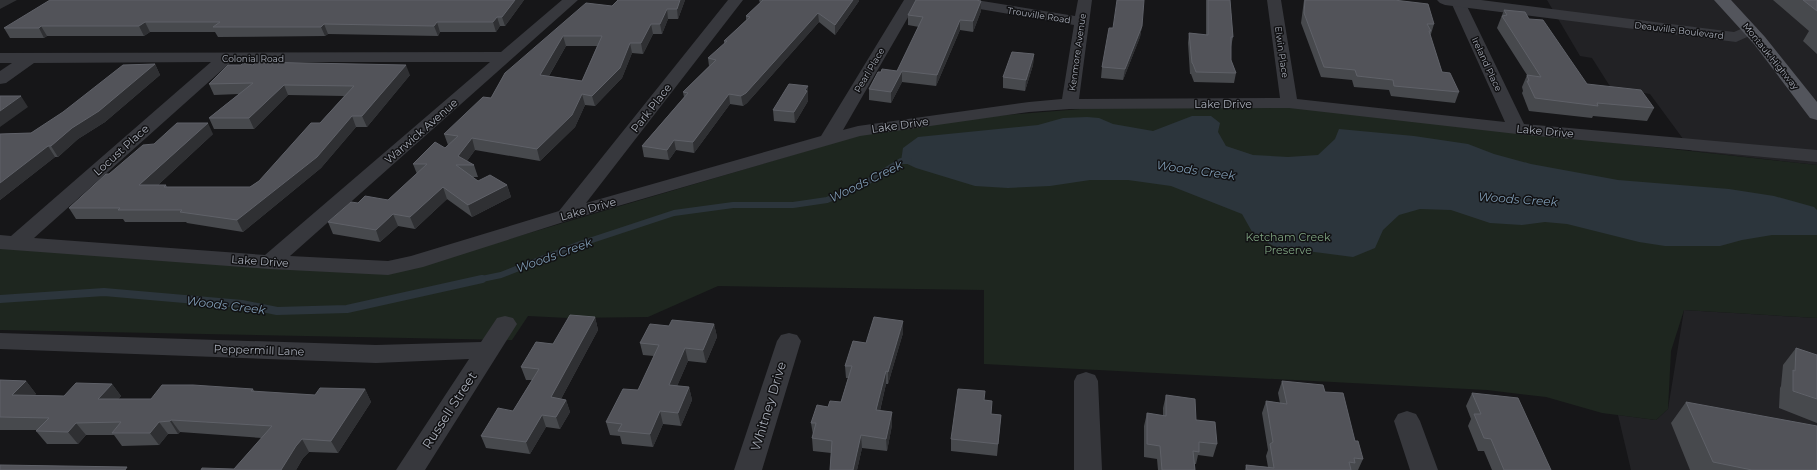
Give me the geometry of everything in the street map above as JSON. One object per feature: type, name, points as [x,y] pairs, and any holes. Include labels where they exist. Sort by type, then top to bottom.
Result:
[{"type":"main road","name":"Montauk Highway","points":[[1722,0],[1750,30],[1817,114]]},
{"type":"street","name":"Warwick Avenue","points":[[270,262],[571,0]]},
{"type":"street","name":"Park Place","points":[[566,216],[736,0]]},
{"type":"street","name":"Pearl Place","points":[[828,139],[911,0]]},
{"type":"street","name":"Trouville Road","points":[[950,0],[1081,22]]},
{"type":"street","name":"Kenmore Avenue","points":[[1070,104],[1085,0]]},
{"type":"street","name":"Elwin Place","points":[[1274,0],[1289,104]]},
{"type":"street","name":"Deauville Boulevard","points":[[1453,1],[1736,37],[1750,30]]},
{"type":"street","name":"Ireland Place","points":[[1453,1],[1517,129]]},
{"type":"street","name":"Deauville Boulevard","points":[[1671,14],[1721,20],[1750,30]]},
{"type":"street","name":"Colonial Road","points":[[0,58],[505,57]]},
{"type":"street","points":[[0,79],[30,58]]},
{"type":"street","name":"Locust Place","points":[[8,242],[226,58]]},
{"type":"street","name":"Lake Drive","points":[[8,242],[270,262],[388,268],[415,262],[566,216],[858,131],[1029,107],[1070,104],[1289,104],[1517,129],[1817,156]]},
{"type":"street","points":[[488,350],[505,324]]},
{"type":"street","name":"Peppermill Lane","points":[[0,341],[376,354],[488,350]]},
{"type":"street","name":"Whitney Drive","points":[[748,470],[788,341]]},
{"type":"street","name":"Russell Street","points":[[410,470],[488,350]]},
{"type":"street","points":[[1086,381],[1088,470]]},
{"type":"street","points":[[1407,421],[1424,470]]},
{"type":"shaded area","points":[[1547,0],[1817,0],[1817,165],[1692,151],[1650,94],[1611,88],[1592,58],[1580,56]]},
{"type":"shaded area","points":[[1684,310],[1817,318],[1817,470],[1631,470],[1618,415],[1656,420],[1668,409]]},
{"type":"green space","name":"Ketcham Creek Preserve","points":[[1295,107],[1817,165],[1817,318],[1684,310],[1671,351],[1668,409],[1656,420],[1602,413],[1546,397],[1487,390],[984,364],[984,290],[718,286],[648,317],[568,318],[528,316],[512,340],[0,330],[0,247],[391,274],[867,133],[981,117],[1093,108]]},
{"type":"water","points":[[1192,116],[1211,116],[1220,123],[1218,132],[1226,146],[1253,155],[1288,157],[1318,155],[1335,139],[1339,129],[1414,136],[1468,144],[1494,154],[1531,164],[1618,180],[1729,189],[1774,196],[1814,207],[1817,210],[1817,235],[1772,235],[1742,240],[1720,246],[1665,246],[1639,242],[1567,224],[1545,222],[1522,225],[1490,223],[1451,210],[1420,209],[1399,215],[1383,230],[1375,248],[1353,257],[1276,247],[1255,237],[1242,214],[1171,186],[1128,180],[1090,180],[1050,186],[1008,188],[975,186],[916,168],[901,161],[903,148],[918,137],[1038,125],[1063,118],[1087,117],[1099,118],[1113,124],[1153,131]]},
{"type":"building","points":[[50,0],[515,0],[502,17],[497,17],[493,22],[437,22],[434,26],[324,24],[321,27],[213,27],[220,22],[145,22],[139,26],[41,26],[39,28],[4,28]]},
{"type":"building","points":[[618,0],[680,0],[677,9],[667,9],[660,24],[651,24],[641,43],[630,43],[620,68],[592,96],[582,94],[572,115],[537,149],[472,138],[458,156],[474,165],[456,165],[478,181],[490,175],[507,185],[468,205],[443,187],[410,217],[393,214],[376,230],[328,222],[351,202],[358,203],[365,196],[388,200],[427,164],[413,164],[435,142],[445,148],[458,136],[444,134],[483,97],[491,98],[505,73],[586,3],[612,6]],"holes":[[[563,36],[602,36],[582,81],[540,75]]]},
{"type":"building","points":[[763,0],[853,0],[835,25],[818,13],[746,93],[741,96],[729,94],[693,142],[674,140],[667,150],[642,146],[688,93],[683,92],[716,60],[708,58],[750,17],[746,16]]},
{"type":"building","points":[[916,0],[981,1],[973,21],[960,20],[937,75],[902,71],[891,92],[869,89],[878,72],[881,72],[882,69],[897,71],[923,17],[908,15]]},
{"type":"building","points":[[1117,0],[1144,0],[1142,26],[1125,69],[1102,67],[1109,28],[1113,28]]},
{"type":"building","points":[[1208,0],[1230,0],[1233,37],[1231,37],[1231,60],[1236,73],[1196,72],[1192,63],[1189,33],[1208,35]]},
{"type":"building","points":[[1305,0],[1394,0],[1428,4],[1434,24],[1427,24],[1431,31],[1429,31],[1442,72],[1450,73],[1459,92],[1394,86],[1393,80],[1357,76],[1355,70],[1324,67],[1304,13]]},
{"type":"building","points":[[1803,0],[1817,0],[1817,11]]},
{"type":"building","points":[[1504,10],[1525,12],[1529,19],[1543,20],[1587,84],[1641,90],[1654,108],[1597,103],[1598,106],[1535,98],[1527,81],[1529,81],[1527,75],[1541,77],[1502,16],[1507,15]]},
{"type":"building","points":[[1012,52],[1034,54],[1026,80],[1003,77]]},
{"type":"building","points":[[256,62],[406,65],[362,116],[352,116],[317,157],[237,220],[180,212],[182,210],[69,208],[106,174],[109,174],[143,145],[154,144],[177,123],[208,123],[139,185],[166,185],[164,187],[250,187],[259,181],[311,123],[320,123],[354,86],[284,85],[249,118],[209,118],[253,83],[209,84],[228,65],[241,65],[243,63],[253,65]]},
{"type":"building","points":[[155,64],[99,111],[72,128],[51,146],[48,146],[0,183],[0,134],[31,133],[63,112],[123,65]]},
{"type":"building","points":[[789,84],[808,86],[805,90],[807,91],[794,112],[773,110]]},
{"type":"building","points":[[0,96],[21,96],[0,111]]},
{"type":"building","points":[[570,315],[595,317],[551,397],[566,400],[556,417],[542,415],[526,442],[481,436],[498,408],[513,411],[539,369],[521,367],[536,342],[553,344]]},
{"type":"building","points":[[874,317],[903,321],[888,372],[886,371],[876,410],[892,412],[886,439],[861,435],[853,470],[830,470],[832,441],[812,438],[816,423],[811,423],[817,405],[828,407],[830,401],[841,402],[852,366],[845,366],[853,341],[866,343]]},
{"type":"building","points":[[672,320],[714,324],[703,350],[685,348],[669,385],[689,387],[678,413],[660,411],[650,434],[618,431],[622,424],[606,422],[623,389],[638,390],[659,345],[640,343],[650,324],[669,326]]},
{"type":"building","points":[[1796,348],[1817,355],[1817,399],[1793,391],[1793,370],[1795,371]]},
{"type":"building","points":[[0,380],[26,381],[12,395],[64,396],[76,383],[112,384],[98,399],[151,399],[162,385],[193,385],[253,389],[251,391],[315,395],[320,388],[365,389],[331,441],[302,439],[281,470],[201,470],[202,468],[234,469],[272,426],[171,420],[159,422],[150,433],[112,433],[121,422],[76,423],[68,432],[36,431],[49,418],[0,417]]},
{"type":"building","points":[[1282,381],[1323,385],[1325,392],[1343,393],[1355,441],[1358,441],[1363,459],[1354,458],[1355,463],[1349,462],[1351,470],[1247,470],[1246,465],[1274,468],[1270,444],[1273,442],[1266,401],[1287,404]]},
{"type":"building","points":[[958,389],[985,391],[984,400],[992,401],[991,414],[1001,415],[998,444],[951,439]]},
{"type":"building","points":[[1472,393],[1518,398],[1551,470],[1504,470],[1491,439],[1484,438],[1474,414],[1481,414]]},
{"type":"building","points":[[1166,395],[1195,399],[1196,420],[1215,422],[1217,444],[1199,442],[1199,452],[1193,451],[1195,470],[1162,470],[1160,446],[1147,444],[1147,413],[1166,416]]},
{"type":"building","points":[[1686,402],[1817,426],[1817,470],[1752,470],[1713,462]]},
{"type":"building","points":[[0,465],[127,467],[125,470],[0,470]]},
{"type":"waterway","name":"Woods Creek","points":[[477,280],[501,275],[580,244],[674,213],[733,205],[793,205],[827,200],[864,184],[901,161],[909,161]]},
{"type":"waterway","name":"Woods Creek","points":[[0,299],[104,292],[242,304],[277,311],[347,309],[482,279]]}]
